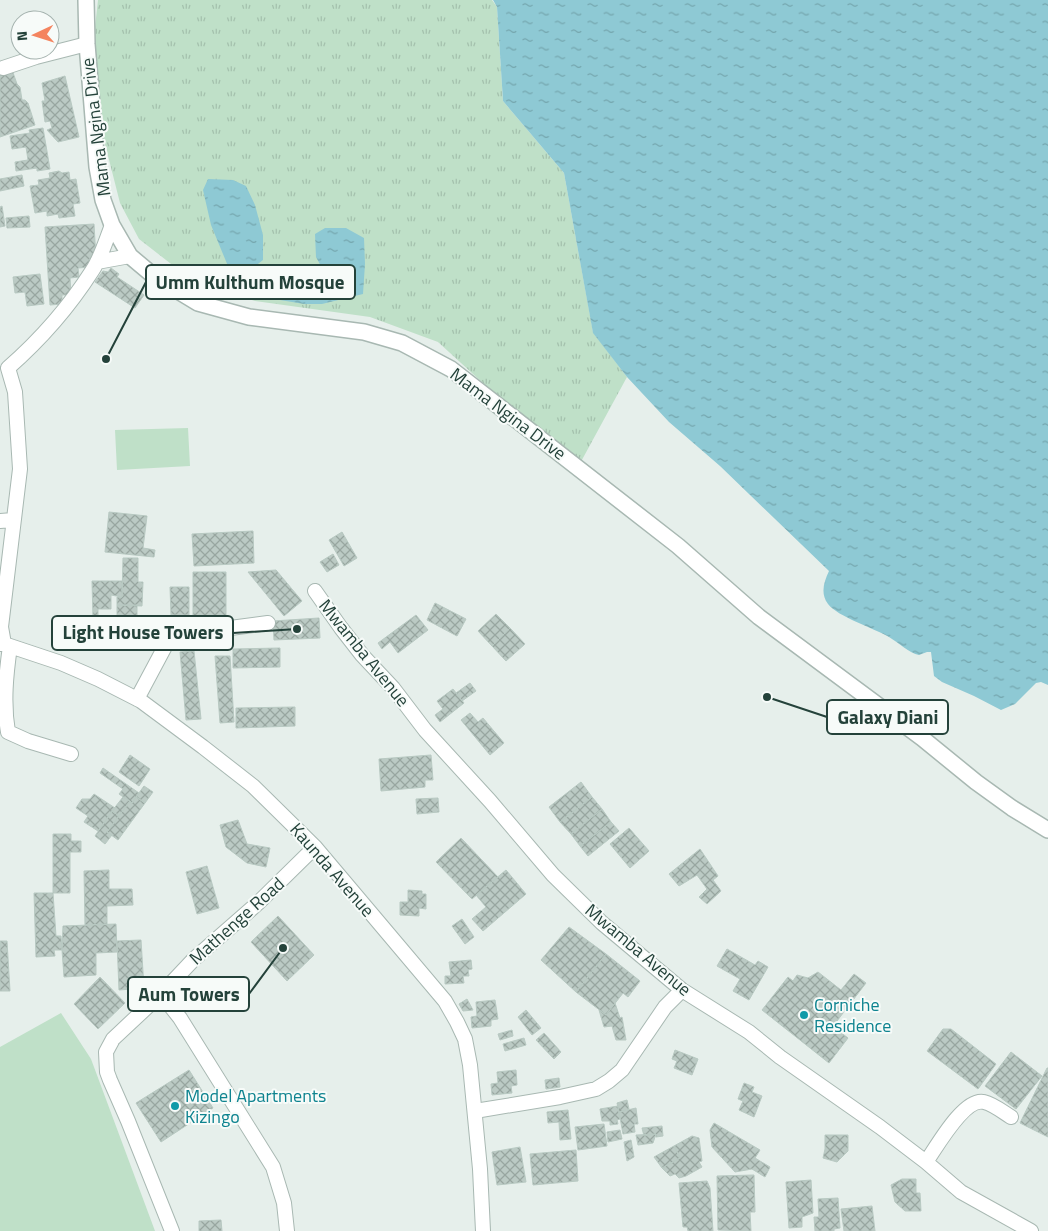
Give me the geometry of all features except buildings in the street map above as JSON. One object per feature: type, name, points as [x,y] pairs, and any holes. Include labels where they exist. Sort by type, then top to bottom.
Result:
[{"type":"street","name":"Mama Ngina Drive","points":[[86,0],[87,44],[97,167],[112,225],[130,256],[155,277],[198,303],[249,317],[364,332],[402,343],[451,369],[678,546],[759,617],[922,738],[976,782],[1012,808],[1048,830]]},
{"type":"street","points":[[3,68],[36,57],[87,44]]},
{"type":"street","points":[[71,754],[28,742],[8,732],[5,716],[5,645],[1,627],[7,520],[20,469],[15,392],[4,369],[50,328],[79,290],[97,262],[112,225]]},
{"type":"street","points":[[97,262],[130,256]]},
{"type":"street","name":"Mwamba Avenue","points":[[315,591],[362,655],[393,688],[425,730],[490,801],[552,875],[602,922],[682,990],[749,1032],[780,1057],[880,1127],[962,1192],[1024,1230]]},
{"type":"street","points":[[137,700],[169,639],[177,635],[268,622]]},
{"type":"street","name":"Kaunda Avenue","points":[[5,645],[61,663],[98,679],[137,700],[203,746],[253,786],[315,847],[445,1001],[465,1039],[470,1066],[480,1169],[483,1231]]},
{"type":"street","name":"Mathenge Road","points":[[172,1231],[110,1080],[106,1063],[106,1052],[113,1039],[161,994],[194,959],[258,903],[315,847]]},
{"type":"street","points":[[475,1111],[596,1089],[622,1070],[665,1007],[682,990]]},
{"type":"street","points":[[161,994],[180,1018],[273,1167],[284,1203],[287,1231]]},
{"type":"street","points":[[926,1162],[962,1112],[976,1102],[984,1102],[1011,1117]]},
{"type":"green space","points":[[98,0],[492,0],[497,7],[503,101],[564,173],[593,332],[627,377],[577,469],[438,342],[370,317],[255,301],[193,281],[139,239],[120,203],[103,136],[94,36]]},
{"type":"green space","points":[[188,428],[190,466],[117,470],[115,430]]},
{"type":"green space","points":[[61,1013],[91,1059],[155,1231],[0,1231],[0,1047]]},
{"type":"water","points":[[493,0],[1048,0],[1048,685],[1041,682],[1036,683],[1015,704],[1001,710],[942,682],[934,676],[931,652],[915,654],[889,637],[833,609],[828,604],[823,592],[824,583],[829,571],[720,466],[669,422],[627,377],[593,333],[564,173],[503,101],[497,7]]},
{"type":"water","points":[[208,179],[233,180],[246,186],[255,205],[263,235],[263,260],[249,271],[239,275],[230,271],[211,225],[203,190]]},
{"type":"water","points":[[325,228],[346,228],[364,238],[363,294],[322,304],[304,304],[274,299],[266,287],[269,278],[279,271],[303,272],[323,270],[316,257],[315,234]]},
{"type":"place","name":"Umm Kulthum Mosque","points":[[106,359]]},
{"type":"place","name":"Light House Towers","points":[[297,629]]},
{"type":"place","name":"Galaxy Diani","points":[[767,697]]},
{"type":"place","name":"Aum Towers","points":[[283,948]]},
{"type":"place","name":"Corniche Residence","points":[[804,1015]]},
{"type":"place","name":"Model Apartments Kizingo","points":[[175,1106]]}]
